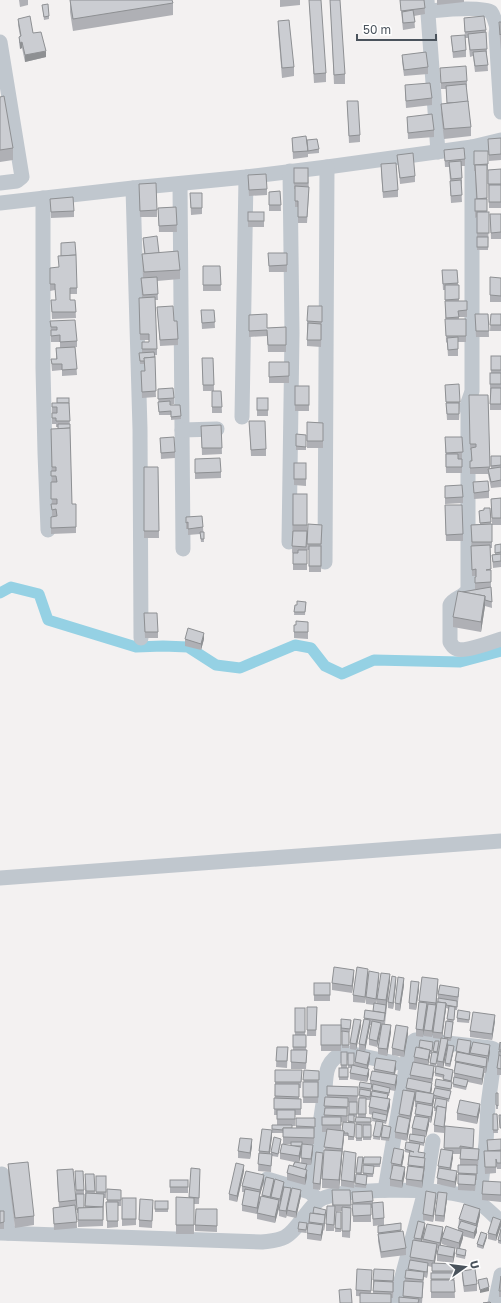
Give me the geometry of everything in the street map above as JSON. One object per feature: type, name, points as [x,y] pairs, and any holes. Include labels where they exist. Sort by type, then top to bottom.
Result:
[{"type":"street","points":[[438,152],[428,5],[487,10],[492,13],[499,26],[496,34],[501,112]]},
{"type":"street","points":[[0,42],[4,96],[22,177],[17,181],[0,183]]},
{"type":"street","points":[[0,203],[327,167],[472,147],[501,140]]},
{"type":"street","points":[[472,147],[472,391],[466,408],[468,413],[468,589],[463,596],[453,601],[450,605],[450,642],[456,649],[463,650],[501,639]]},
{"type":"street","points":[[325,562],[327,167]]},
{"type":"street","points":[[289,542],[292,340],[290,171]]},
{"type":"street","points":[[242,417],[246,177]]},
{"type":"street","points":[[180,184],[183,549]]},
{"type":"street","points":[[133,188],[140,429],[141,638]]},
{"type":"street","points":[[43,198],[43,376],[48,530]]},
{"type":"street","points":[[182,430],[217,429]]},
{"type":"street","points":[[0,878],[501,841]]},
{"type":"street","points":[[385,1190],[410,1044],[415,1040],[421,1040],[491,1048],[494,1049],[495,1053],[488,1105],[494,1143],[479,1202]]},
{"type":"street","points":[[2,1174],[4,1233],[262,1242],[272,1241],[288,1235],[310,1208],[314,1196],[326,1073],[330,1062],[337,1055],[344,1052],[349,1052],[406,1065]]},
{"type":"street","points":[[395,1303],[425,1191],[433,1141]]},
{"type":"street","points":[[267,1179],[314,1196],[385,1190],[452,1193],[465,1196],[479,1202],[501,1222]]},
{"type":"street","points":[[495,1303],[501,1275]]},
{"type":"building","points":[[70,0],[172,0],[173,3],[73,19]]},
{"type":"building","points":[[309,0],[321,0],[326,73],[314,74]]},
{"type":"building","points":[[330,0],[340,0],[345,74],[334,75]]},
{"type":"building","points":[[400,0],[424,0],[425,8],[401,11]]},
{"type":"building","points":[[48,4],[49,16],[44,17],[42,5]]},
{"type":"building","points":[[413,10],[415,22],[403,23],[402,12]]},
{"type":"building","points":[[30,16],[33,33],[41,32],[46,51],[25,55],[22,42],[20,43],[19,37],[21,36],[18,19]]},
{"type":"building","points":[[484,16],[486,30],[465,32],[464,18]]},
{"type":"building","points":[[289,20],[294,67],[282,68],[278,21]]},
{"type":"building","points":[[499,22],[501,22],[500,35]]},
{"type":"building","points":[[486,32],[487,49],[470,50],[468,34]]},
{"type":"building","points":[[465,35],[466,50],[453,52],[451,36]]},
{"type":"building","points":[[486,51],[488,65],[475,66],[473,52]]},
{"type":"building","points":[[426,52],[428,67],[404,70],[402,55]]},
{"type":"building","points":[[466,66],[467,81],[441,83],[440,68]]},
{"type":"building","points":[[430,83],[432,98],[406,101],[405,85]]},
{"type":"building","points":[[466,84],[468,102],[447,103],[446,86]]},
{"type":"building","points":[[4,96],[13,148],[0,150],[0,97]]},
{"type":"building","points":[[347,101],[358,101],[360,135],[349,136]]},
{"type":"building","points":[[468,101],[471,127],[444,129],[441,104]]},
{"type":"building","points":[[432,114],[434,130],[408,133],[407,117]]},
{"type":"building","points":[[306,136],[308,151],[293,152],[292,138]]},
{"type":"building","points":[[501,138],[501,154],[489,155],[488,139]]},
{"type":"building","points":[[317,139],[319,149],[308,151],[307,140]]},
{"type":"building","points":[[464,148],[465,159],[445,161],[444,150]]},
{"type":"building","points":[[474,151],[488,151],[488,164],[474,165]]},
{"type":"building","points":[[413,153],[415,176],[400,178],[397,155]]},
{"type":"building","points":[[461,161],[462,178],[451,179],[449,162]]},
{"type":"building","points":[[396,163],[398,190],[383,192],[381,164]]},
{"type":"building","points":[[475,165],[487,165],[487,198],[477,199]]},
{"type":"building","points":[[294,168],[308,168],[308,183],[294,183]]},
{"type":"building","points":[[501,169],[501,184],[488,184],[488,170]]},
{"type":"building","points":[[266,174],[267,189],[249,190],[248,175]]},
{"type":"building","points":[[461,180],[462,195],[451,196],[450,181]]},
{"type":"building","points":[[156,183],[157,210],[140,211],[139,184]]},
{"type":"building","points":[[489,185],[501,185],[501,202],[489,202]]},
{"type":"building","points":[[295,186],[309,187],[307,217],[298,217],[298,201],[295,201]]},
{"type":"building","points":[[280,191],[281,205],[269,205],[269,192]]},
{"type":"building","points":[[190,193],[202,193],[202,208],[191,208]]},
{"type":"building","points":[[73,197],[74,211],[51,212],[50,199]]},
{"type":"building","points":[[475,199],[487,199],[487,211],[475,211]]},
{"type":"building","points":[[176,207],[177,225],[159,226],[158,208]]},
{"type":"building","points":[[248,212],[264,212],[264,221],[248,221]]},
{"type":"building","points":[[477,212],[489,212],[489,233],[477,233]]},
{"type":"building","points":[[490,214],[501,214],[501,232],[491,233]]},
{"type":"building","points":[[157,236],[159,253],[145,254],[143,238]]},
{"type":"building","points":[[477,237],[488,237],[488,247],[477,247]]},
{"type":"building","points":[[75,242],[76,255],[61,256],[61,243]]},
{"type":"building","points":[[178,251],[180,270],[144,272],[142,254]]},
{"type":"building","points":[[268,253],[287,253],[287,265],[269,266]]},
{"type":"building","points":[[76,255],[77,288],[70,288],[70,300],[75,300],[76,312],[52,312],[51,300],[56,300],[55,284],[50,284],[50,268],[59,267],[58,256]]},
{"type":"building","points":[[203,266],[220,266],[221,285],[203,285]]},
{"type":"building","points":[[442,270],[457,270],[458,283],[443,284]]},
{"type":"building","points":[[157,277],[158,294],[143,295],[141,278]]},
{"type":"building","points":[[490,277],[501,278],[501,296],[490,295]]},
{"type":"building","points":[[445,285],[459,285],[459,299],[445,300]]},
{"type":"building","points":[[155,297],[157,349],[142,349],[142,342],[149,342],[149,334],[140,334],[139,298]]},
{"type":"building","points":[[445,301],[467,301],[467,310],[458,311],[459,317],[446,318]]},
{"type":"building","points":[[173,306],[174,321],[177,321],[178,339],[160,340],[157,307]]},
{"type":"building","points":[[308,306],[322,306],[322,322],[307,321]]},
{"type":"building","points":[[201,310],[214,310],[215,322],[202,323]]},
{"type":"building","points":[[267,314],[267,328],[286,327],[286,345],[268,345],[267,330],[249,331],[249,315]]},
{"type":"building","points":[[475,314],[488,314],[489,331],[476,331]]},
{"type":"building","points":[[491,314],[501,314],[501,325],[490,325]]},
{"type":"building","points":[[445,319],[466,319],[466,336],[446,336]]},
{"type":"building","points":[[75,320],[77,341],[60,342],[60,335],[51,336],[51,330],[57,330],[57,327],[51,327],[50,321]]},
{"type":"building","points":[[308,323],[321,324],[321,340],[307,340]]},
{"type":"building","points":[[458,337],[458,349],[448,350],[447,338]]},
{"type":"building","points":[[75,347],[77,369],[62,370],[62,364],[52,364],[51,359],[57,359],[56,348]]},
{"type":"building","points":[[154,352],[155,357],[144,358],[145,361],[140,361],[139,353]]},
{"type":"building","points":[[491,356],[501,356],[501,370],[491,370]]},
{"type":"building","points":[[155,357],[156,391],[142,392],[141,371],[145,371],[144,358]]},
{"type":"building","points":[[202,358],[213,358],[214,385],[203,385]]},
{"type":"building","points":[[269,362],[289,362],[289,376],[269,377]]},
{"type":"building","points":[[490,373],[501,373],[501,384],[490,384]]},
{"type":"building","points":[[459,384],[460,402],[446,402],[445,385]]},
{"type":"building","points":[[295,386],[309,386],[309,405],[295,405]]},
{"type":"building","points":[[173,388],[174,398],[158,399],[158,389]]},
{"type":"building","points":[[491,388],[501,388],[501,404],[490,404]]},
{"type":"building","points":[[212,391],[221,391],[222,407],[212,407]]},
{"type":"building","points":[[469,395],[488,395],[490,467],[470,468],[470,461],[472,461],[471,448],[476,447],[476,444],[470,444]]},
{"type":"building","points":[[57,398],[69,398],[69,403],[57,403]]},
{"type":"building","points":[[257,398],[268,398],[268,410],[257,410]]},
{"type":"building","points":[[170,401],[170,405],[180,405],[181,416],[171,417],[171,411],[159,412],[158,402]]},
{"type":"building","points":[[52,403],[69,403],[70,421],[56,421],[56,418],[52,418],[52,413],[57,413],[57,407],[52,407]]},
{"type":"building","points":[[446,403],[459,403],[459,414],[447,414]]},
{"type":"building","points":[[249,421],[265,421],[266,449],[251,450]]},
{"type":"building","points":[[307,422],[323,423],[323,441],[307,441]]},
{"type":"building","points":[[58,424],[70,424],[70,428],[58,429]]},
{"type":"building","points":[[221,425],[222,448],[202,448],[201,426]]},
{"type":"building","points":[[70,428],[72,504],[76,504],[76,527],[51,528],[51,517],[57,516],[56,509],[52,510],[51,504],[57,504],[57,499],[51,499],[51,482],[57,482],[56,476],[51,476],[51,471],[56,471],[56,467],[52,467],[51,429]]},
{"type":"building","points":[[296,434],[306,435],[306,447],[296,446]]},
{"type":"building","points":[[174,437],[175,452],[161,453],[160,438]]},
{"type":"building","points":[[445,437],[462,437],[463,452],[446,453]]},
{"type":"building","points":[[446,454],[458,454],[458,459],[462,459],[462,467],[446,467]]},
{"type":"building","points":[[491,456],[501,456],[501,465],[491,466]]},
{"type":"building","points":[[220,458],[221,472],[195,473],[195,459]]},
{"type":"building","points":[[294,463],[306,463],[306,479],[294,479]]},
{"type":"building","points":[[144,467],[158,467],[159,531],[144,531]]},
{"type":"building","points":[[501,467],[501,480],[491,482],[488,469]]},
{"type":"building","points":[[488,481],[489,491],[474,493],[473,482]]},
{"type":"building","points":[[462,485],[463,497],[445,498],[445,486]]},
{"type":"building","points":[[293,494],[307,494],[307,525],[293,525]]},
{"type":"building","points":[[501,498],[501,518],[492,518],[491,499]]},
{"type":"building","points":[[445,505],[462,505],[463,534],[446,535]]},
{"type":"building","points":[[484,508],[490,508],[491,522],[480,523],[479,511],[484,510]]},
{"type":"building","points":[[202,516],[203,527],[188,529],[186,517]]},
{"type":"building","points":[[308,524],[322,525],[321,544],[307,544]]},
{"type":"building","points":[[492,524],[492,542],[472,542],[471,525]]},
{"type":"building","points":[[293,531],[307,531],[306,547],[292,546]]},
{"type":"building","points":[[200,532],[204,532],[204,539],[201,539]]},
{"type":"building","points":[[501,544],[501,552],[495,553],[495,545]]},
{"type":"building","points":[[490,545],[491,569],[486,570],[491,570],[491,582],[475,583],[476,569],[472,570],[471,546]]},
{"type":"building","points":[[309,546],[321,546],[321,566],[309,566]]},
{"type":"building","points":[[298,550],[307,550],[307,564],[293,564],[293,553],[298,553]]},
{"type":"building","points":[[501,554],[501,561],[493,562],[492,555]]},
{"type":"building","points":[[491,587],[492,602],[485,600],[485,596],[462,592]]},
{"type":"building","points":[[458,591],[485,596],[481,622],[453,617]]},
{"type":"building","points":[[297,601],[306,602],[305,612],[294,612]]},
{"type":"building","points":[[144,613],[157,613],[158,632],[145,632]]},
{"type":"building","points":[[296,621],[308,622],[308,632],[294,632],[294,625],[296,625]]},
{"type":"building","points":[[188,628],[204,633],[201,644],[185,639]]},
{"type":"building","points":[[334,967],[354,970],[352,986],[332,983]]},
{"type":"building","points":[[357,967],[368,969],[365,997],[353,995]]},
{"type":"building","points":[[369,971],[379,973],[376,999],[366,997]]},
{"type":"building","points":[[381,973],[390,974],[386,1000],[377,999]]},
{"type":"building","points":[[392,976],[396,977],[393,1003],[388,1002]]},
{"type":"building","points":[[398,977],[404,978],[400,1004],[395,1003]]},
{"type":"building","points":[[422,977],[438,979],[436,1003],[419,1001]]},
{"type":"building","points":[[411,981],[419,982],[416,1004],[409,1003]]},
{"type":"building","points":[[314,983],[330,983],[330,995],[314,995]]},
{"type":"building","points":[[440,985],[459,988],[458,997],[438,994]]},
{"type":"building","points":[[438,998],[457,1001],[457,1007],[438,1002]]},
{"type":"building","points":[[419,1002],[427,1003],[423,1030],[416,1029]]},
{"type":"building","points":[[437,1002],[446,1003],[442,1033],[433,1032]]},
{"type":"building","points":[[374,1003],[386,1005],[385,1014],[373,1011]]},
{"type":"building","points":[[428,1004],[436,1005],[432,1031],[424,1030]]},
{"type":"building","points":[[449,1006],[455,1007],[454,1020],[447,1019]]},
{"type":"building","points":[[307,1007],[317,1007],[316,1030],[307,1030]]},
{"type":"building","points":[[295,1008],[305,1008],[305,1032],[295,1032]]},
{"type":"building","points":[[365,1010],[385,1013],[384,1021],[364,1018]]},
{"type":"building","points":[[458,1010],[470,1012],[469,1020],[457,1018]]},
{"type":"building","points":[[473,1012],[495,1015],[492,1034],[470,1031]]},
{"type":"building","points":[[341,1019],[351,1020],[350,1029],[341,1028]]},
{"type":"building","points":[[354,1019],[361,1020],[356,1044],[350,1043]]},
{"type":"building","points":[[364,1019],[370,1020],[365,1045],[359,1044]]},
{"type":"building","points":[[372,1021],[381,1023],[377,1041],[369,1039]]},
{"type":"building","points":[[446,1021],[453,1022],[451,1038],[444,1037]]},
{"type":"building","points":[[382,1024],[391,1025],[387,1049],[378,1048]]},
{"type":"building","points":[[321,1025],[341,1025],[341,1045],[321,1045]]},
{"type":"building","points":[[396,1025],[408,1027],[404,1051],[392,1048]]},
{"type":"building","points":[[342,1031],[349,1032],[349,1045],[342,1045]]},
{"type":"building","points":[[293,1035],[306,1035],[306,1047],[293,1047]]},
{"type":"building","points":[[441,1038],[448,1039],[443,1062],[437,1061]]},
{"type":"building","points":[[458,1039],[471,1041],[469,1054],[456,1051]]},
{"type":"building","points":[[420,1040],[433,1042],[432,1051],[419,1047]]},
{"type":"building","points":[[435,1041],[439,1041],[437,1052],[433,1051]]},
{"type":"building","points":[[473,1042],[490,1045],[488,1056],[470,1053]]},
{"type":"building","points":[[500,1042],[501,1050],[499,1050]]},
{"type":"building","points":[[448,1045],[454,1046],[450,1064],[445,1063]]},
{"type":"building","points":[[277,1047],[288,1047],[287,1061],[276,1061]]},
{"type":"building","points":[[416,1047],[430,1050],[428,1060],[414,1057]]},
{"type":"building","points":[[291,1050],[307,1050],[306,1063],[291,1062]]},
{"type":"building","points":[[357,1050],[370,1053],[367,1065],[355,1062]]},
{"type":"building","points":[[341,1052],[347,1052],[347,1065],[341,1065]]},
{"type":"building","points":[[432,1052],[438,1053],[436,1064],[430,1063]]},
{"type":"building","points":[[457,1052],[487,1058],[486,1067],[455,1061]]},
{"type":"building","points":[[348,1053],[354,1053],[354,1065],[348,1065]]},
{"type":"building","points":[[499,1055],[501,1056],[501,1069],[497,1068]]},
{"type":"building","points":[[376,1058],[396,1061],[394,1073],[374,1069]]},
{"type":"building","points":[[413,1062],[434,1066],[432,1079],[410,1075]]},
{"type":"building","points":[[456,1062],[484,1068],[482,1079],[454,1073]]},
{"type":"building","points":[[352,1065],[369,1069],[367,1076],[350,1073]]},
{"type":"building","points":[[436,1066],[453,1070],[451,1081],[443,1079],[444,1075],[435,1073]]},
{"type":"building","points":[[339,1068],[348,1068],[348,1077],[339,1077]]},
{"type":"building","points":[[275,1070],[302,1070],[301,1082],[275,1082]]},
{"type":"building","points":[[304,1070],[319,1071],[319,1080],[303,1080]]},
{"type":"building","points":[[372,1071],[397,1075],[395,1085],[370,1080]]},
{"type":"building","points":[[454,1077],[468,1080],[466,1087],[453,1084]]},
{"type":"building","points":[[408,1078],[432,1083],[430,1093],[406,1088]]},
{"type":"building","points":[[436,1079],[452,1082],[451,1089],[435,1086]]},
{"type":"building","points":[[303,1082],[318,1082],[318,1097],[303,1097]]},
{"type":"building","points":[[360,1082],[372,1084],[371,1089],[359,1087]]},
{"type":"building","points":[[275,1084],[299,1084],[299,1097],[275,1096]]},
{"type":"building","points":[[373,1084],[390,1088],[389,1093],[372,1090]]},
{"type":"building","points":[[327,1086],[358,1087],[358,1096],[327,1095]]},
{"type":"building","points":[[435,1088],[451,1091],[449,1099],[433,1095]]},
{"type":"building","points":[[360,1089],[371,1091],[370,1097],[359,1095]]},
{"type":"building","points":[[403,1090],[415,1092],[410,1116],[399,1114]]},
{"type":"building","points":[[372,1091],[388,1094],[387,1099],[371,1096]]},
{"type":"building","points":[[416,1091],[434,1094],[432,1104],[415,1101]]},
{"type":"building","points":[[496,1093],[498,1093],[498,1106],[496,1105]]},
{"type":"building","points":[[371,1096],[390,1099],[387,1111],[369,1107]]},
{"type":"building","points":[[325,1097],[348,1098],[348,1107],[324,1106]]},
{"type":"building","points":[[274,1098],[301,1099],[301,1109],[274,1109]]},
{"type":"building","points":[[359,1098],[366,1098],[366,1114],[358,1114]]},
{"type":"building","points":[[436,1098],[447,1100],[446,1108],[437,1106],[437,1108],[434,1108]]},
{"type":"building","points":[[460,1100],[480,1104],[477,1117],[457,1113]]},
{"type":"building","points":[[349,1102],[357,1102],[357,1114],[349,1114]]},
{"type":"building","points":[[417,1103],[433,1106],[431,1117],[415,1114]]},
{"type":"building","points":[[437,1106],[446,1108],[444,1127],[434,1125]]},
{"type":"building","points":[[325,1108],[347,1108],[347,1116],[324,1115]]},
{"type":"building","points":[[277,1110],[295,1110],[295,1119],[277,1119]]},
{"type":"building","points":[[373,1112],[387,1115],[386,1121],[372,1118]]},
{"type":"building","points":[[493,1114],[497,1114],[498,1130],[493,1130]]},
{"type":"building","points":[[348,1115],[354,1115],[354,1122],[348,1121]]},
{"type":"building","points":[[499,1115],[501,1115],[501,1128],[500,1128]]},
{"type":"building","points":[[398,1116],[410,1119],[407,1134],[395,1132]]},
{"type":"building","points":[[415,1116],[429,1118],[426,1131],[412,1128]]},
{"type":"building","points":[[322,1117],[341,1117],[341,1125],[322,1125]]},
{"type":"building","points":[[356,1117],[371,1118],[371,1122],[355,1122]]},
{"type":"building","points":[[296,1118],[315,1118],[315,1127],[296,1126]]},
{"type":"building","points":[[376,1121],[383,1122],[380,1137],[373,1136]]},
{"type":"building","points":[[343,1122],[355,1123],[354,1137],[348,1136],[348,1133],[344,1133],[344,1131],[342,1131]]},
{"type":"building","points":[[356,1124],[362,1125],[362,1138],[356,1138]]},
{"type":"building","points":[[272,1125],[292,1125],[292,1128],[283,1128],[283,1130],[272,1129]]},
{"type":"building","points":[[363,1125],[371,1125],[371,1137],[363,1137]]},
{"type":"building","points":[[383,1125],[391,1127],[389,1138],[381,1137]]},
{"type":"building","points":[[445,1126],[474,1129],[473,1148],[460,1146],[460,1148],[444,1148]]},
{"type":"building","points":[[283,1128],[314,1128],[314,1138],[283,1137]]},
{"type":"building","points":[[262,1129],[272,1130],[269,1152],[259,1151]]},
{"type":"building","points":[[327,1129],[344,1131],[342,1149],[324,1147]]},
{"type":"building","points":[[410,1134],[425,1136],[424,1143],[409,1140]]},
{"type":"building","points":[[274,1137],[281,1139],[278,1154],[271,1152]]},
{"type":"building","points":[[240,1138],[252,1139],[250,1153],[238,1151]]},
{"type":"building","points":[[501,1139],[501,1150],[488,1151],[487,1140]]},
{"type":"building","points":[[291,1142],[302,1142],[302,1146],[291,1146]]},
{"type":"building","points":[[406,1142],[420,1144],[418,1152],[425,1153],[424,1158],[409,1156],[410,1151],[414,1152],[405,1149]]},
{"type":"building","points":[[282,1144],[301,1147],[299,1156],[280,1153]]},
{"type":"building","points":[[302,1144],[313,1145],[311,1159],[301,1158]]},
{"type":"building","points":[[394,1148],[404,1150],[401,1165],[391,1163]]},
{"type":"building","points":[[461,1148],[479,1149],[478,1160],[460,1159]]},
{"type":"building","points":[[441,1149],[453,1151],[450,1168],[438,1166]]},
{"type":"building","points":[[324,1150],[342,1151],[339,1180],[322,1179]]},
{"type":"building","points":[[344,1151],[356,1153],[354,1182],[341,1180]]},
{"type":"building","points":[[484,1151],[501,1151],[501,1163],[497,1163],[496,1159],[496,1167],[485,1167]]},
{"type":"building","points":[[316,1152],[323,1153],[320,1184],[313,1183]]},
{"type":"building","points":[[259,1153],[272,1154],[271,1166],[258,1164]]},
{"type":"building","points":[[409,1156],[425,1158],[424,1167],[408,1165]]},
{"type":"building","points":[[358,1157],[363,1157],[361,1173],[356,1173]]},
{"type":"building","points":[[364,1157],[381,1157],[380,1164],[363,1164]]},
{"type":"building","points":[[28,1162],[34,1216],[15,1218],[8,1164]]},
{"type":"building","points":[[295,1162],[307,1164],[305,1170],[293,1166]]},
{"type":"building","points":[[236,1163],[244,1165],[237,1196],[229,1194]]},
{"type":"building","points":[[289,1165],[307,1170],[305,1178],[287,1173]]},
{"type":"building","points":[[363,1165],[374,1166],[373,1174],[363,1173]]},
{"type":"building","points":[[393,1165],[405,1167],[402,1181],[390,1179]]},
{"type":"building","points":[[458,1165],[477,1165],[477,1174],[458,1173]]},
{"type":"building","points":[[408,1166],[424,1168],[422,1181],[406,1179]]},
{"type":"building","points":[[191,1168],[200,1169],[199,1198],[189,1197]]},
{"type":"building","points":[[439,1168],[457,1171],[455,1182],[437,1178]]},
{"type":"building","points":[[73,1169],[76,1200],[59,1202],[57,1170]]},
{"type":"building","points":[[75,1171],[83,1171],[84,1190],[76,1190]]},
{"type":"building","points":[[246,1171],[264,1175],[260,1190],[242,1186]]},
{"type":"building","points":[[85,1174],[94,1174],[95,1191],[86,1191]]},
{"type":"building","points":[[356,1174],[367,1175],[366,1185],[355,1183]]},
{"type":"building","points":[[458,1174],[476,1175],[475,1185],[458,1184]]},
{"type":"building","points":[[96,1176],[106,1176],[106,1192],[96,1192]]},
{"type":"building","points":[[266,1177],[274,1179],[270,1197],[262,1195]]},
{"type":"building","points":[[275,1179],[284,1182],[280,1199],[271,1197]]},
{"type":"building","points":[[170,1180],[188,1180],[188,1187],[170,1187]]},
{"type":"building","points":[[483,1181],[501,1182],[501,1195],[482,1194]]},
{"type":"building","points":[[284,1187],[291,1188],[286,1211],[279,1210]]},
{"type":"building","points":[[292,1188],[301,1190],[296,1212],[287,1210]]},
{"type":"building","points":[[107,1189],[121,1190],[121,1200],[107,1200]]},
{"type":"building","points":[[245,1189],[260,1192],[257,1208],[242,1205]]},
{"type":"building","points":[[332,1190],[350,1190],[351,1205],[333,1205]]},
{"type":"building","points":[[372,1191],[373,1201],[353,1203],[352,1192]]},
{"type":"building","points":[[426,1191],[436,1193],[433,1216],[423,1214]]},
{"type":"building","points":[[438,1192],[447,1193],[444,1216],[435,1215]]},
{"type":"building","points":[[86,1193],[104,1194],[103,1207],[85,1206]]},
{"type":"building","points":[[76,1194],[84,1194],[84,1208],[78,1208],[78,1210],[77,1210]]},
{"type":"building","points":[[261,1196],[279,1200],[275,1217],[257,1213]]},
{"type":"building","points":[[176,1197],[194,1198],[194,1225],[176,1225]]},
{"type":"building","points":[[122,1198],[136,1198],[136,1219],[122,1219]]},
{"type":"building","points":[[140,1199],[153,1200],[152,1221],[139,1220]]},
{"type":"building","points":[[155,1201],[168,1201],[168,1209],[155,1209]]},
{"type":"building","points":[[106,1202],[118,1202],[118,1221],[107,1221]]},
{"type":"building","points":[[383,1202],[384,1218],[373,1219],[372,1203]]},
{"type":"building","points":[[352,1204],[371,1204],[371,1215],[353,1216]]},
{"type":"building","points":[[464,1204],[480,1209],[476,1224],[459,1219]]},
{"type":"building","points":[[75,1205],[77,1222],[54,1224],[53,1208]]},
{"type":"building","points":[[327,1206],[335,1206],[334,1225],[326,1224]]},
{"type":"building","points":[[103,1207],[103,1220],[78,1220],[78,1208]]},
{"type":"building","points":[[314,1207],[326,1210],[325,1215],[313,1213]]},
{"type":"building","points":[[342,1207],[351,1208],[350,1231],[342,1231]]},
{"type":"building","points":[[196,1209],[217,1209],[217,1226],[195,1225]]},
{"type":"building","points":[[0,1211],[4,1211],[4,1222],[0,1223]]},
{"type":"building","points":[[336,1212],[341,1212],[341,1229],[335,1228]]},
{"type":"building","points":[[310,1213],[325,1215],[324,1224],[309,1222]]},
{"type":"building","points":[[493,1217],[501,1220],[496,1235],[488,1233]]},
{"type":"building","points":[[418,1221],[425,1223],[421,1239],[414,1238]]},
{"type":"building","points":[[461,1221],[477,1226],[474,1233],[458,1228]]},
{"type":"building","points":[[299,1222],[307,1223],[306,1230],[298,1229]]},
{"type":"building","points":[[308,1223],[323,1225],[321,1235],[307,1233]]},
{"type":"building","points":[[401,1223],[401,1230],[378,1233],[378,1226]]},
{"type":"building","points":[[427,1224],[443,1227],[440,1243],[423,1239]]},
{"type":"building","points":[[446,1226],[463,1232],[459,1243],[442,1238]]},
{"type":"building","points":[[501,1229],[501,1241],[498,1240]]},
{"type":"building","points":[[403,1231],[406,1248],[381,1252],[378,1234]]},
{"type":"building","points":[[481,1232],[487,1234],[483,1246],[477,1244]]},
{"type":"building","points":[[413,1240],[437,1244],[434,1261],[410,1257]]},
{"type":"building","points":[[439,1245],[455,1248],[453,1257],[437,1254]]},
{"type":"building","points":[[457,1248],[466,1250],[465,1256],[456,1254]]},
{"type":"building","points":[[410,1260],[428,1263],[427,1272],[408,1269]]},
{"type":"building","points":[[432,1263],[454,1264],[454,1271],[432,1271]]},
{"type":"building","points":[[357,1269],[372,1270],[371,1291],[356,1290]]},
{"type":"building","points":[[374,1269],[394,1270],[393,1281],[373,1280]]},
{"type":"building","points":[[475,1269],[477,1284],[464,1286],[462,1271]]},
{"type":"building","points":[[406,1270],[424,1272],[423,1280],[405,1278]]},
{"type":"building","points":[[431,1273],[454,1273],[454,1279],[431,1279]]},
{"type":"building","points":[[501,1276],[501,1291],[499,1291]]},
{"type":"building","points":[[487,1278],[489,1287],[480,1290],[478,1280]]},
{"type":"building","points":[[431,1280],[454,1280],[455,1292],[431,1292]]},
{"type":"building","points":[[374,1281],[393,1282],[393,1292],[373,1291]]},
{"type":"building","points":[[404,1281],[423,1282],[422,1298],[403,1296]]},
{"type":"building","points":[[351,1289],[352,1303],[340,1303],[339,1290]]},
{"type":"building","points":[[360,1293],[391,1294],[391,1303],[360,1303]]},
{"type":"building","points":[[399,1297],[419,1299],[418,1303],[399,1303]]},
{"type":"waterway","points":[[0,593],[11,587],[39,594],[48,620],[136,647],[188,647],[216,665],[240,668],[295,645],[311,648],[325,666],[342,674],[374,660],[460,662],[501,651]]}]
